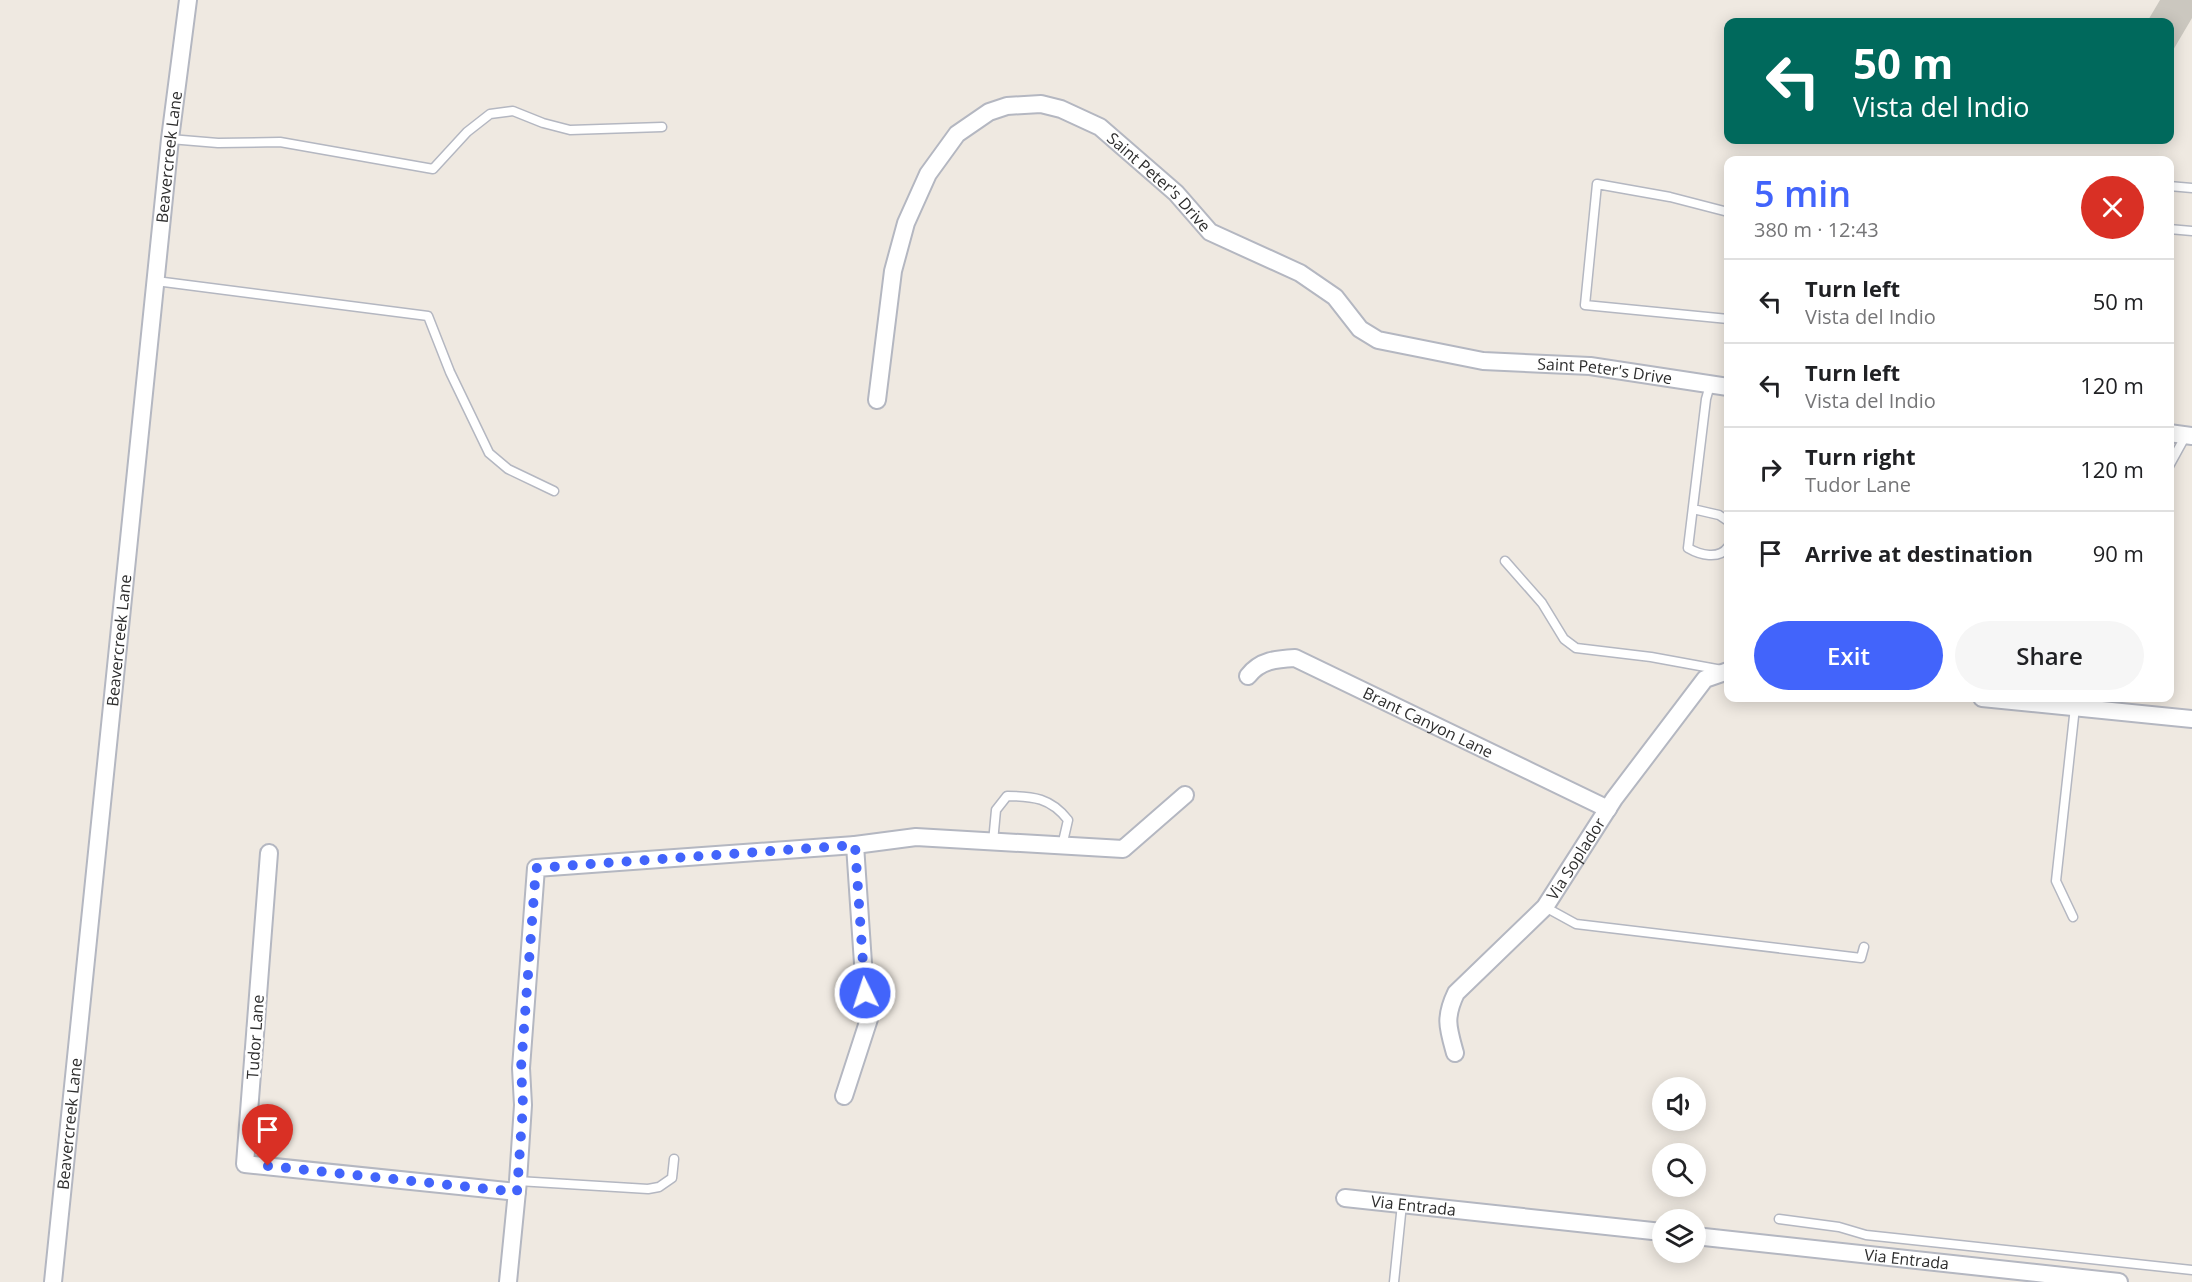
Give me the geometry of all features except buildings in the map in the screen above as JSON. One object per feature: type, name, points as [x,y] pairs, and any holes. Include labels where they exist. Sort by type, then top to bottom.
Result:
[{"type":"street","name":"Beavercreek Lane","points":[[53,1282],[170,139],[188,0]]},
{"type":"street","name":"Saint Peter's Drive","points":[[877,400],[892,271],[906,223],[928,174],[957,134],[989,112],[1007,106],[1041,105],[1062,109],[1101,127],[1176,193],[1210,232],[1300,273],[1335,297],[1360,329],[1378,340],[1483,361],[1590,366],[1724,387]]},
{"type":"street","name":"Brant Canyon Lane","points":[[1248,676],[1251,671],[1270,660],[1295,658],[1608,809]]},
{"type":"street","name":"Via Soplador","points":[[1455,1053],[1447,1024],[1448,1008],[1456,993],[1545,908],[1608,809],[1705,679],[1724,672]]},
{"type":"street","points":[[2047,702],[2192,719]]},
{"type":"street","points":[[508,1282],[518,1186],[523,1105],[521,1068],[536,868],[855,845],[916,837],[1123,849],[1185,795]]},
{"type":"street","points":[[844,1096],[869,1019],[865,993],[855,845]]},
{"type":"street","name":"Tudor Lane","points":[[269,853],[245,1164],[518,1186]]},
{"type":"street","name":"Via Entrada","points":[[1345,1198],[1652,1232]]},
{"type":"street","name":"Via Entrada","points":[[1706,1237],[2119,1282]]},
{"type":"lane","points":[[170,139],[280,142],[433,169],[467,132],[490,114],[513,111],[543,123],[570,130],[662,128]]},
{"type":"lane","points":[[1724,211],[1670,197],[1597,184],[1585,305],[1724,319]]},
{"type":"lane","points":[[2174,186],[2192,188]]},
{"type":"lane","points":[[2174,229],[2192,231]]},
{"type":"lane","points":[[156,281],[428,316],[450,372],[489,453],[508,469],[554,491]]},
{"type":"lane","points":[[1710,385],[1706,399],[1689,548],[1699,554],[1717,555],[1724,552]]},
{"type":"lane","points":[[2174,454],[2182,435]]},
{"type":"lane","points":[[1693,509],[1724,518]]},
{"type":"lane","points":[[1505,561],[1542,603],[1564,639],[1576,648],[1651,657],[1724,670]]},
{"type":"lane","points":[[2073,917],[2056,881],[2075,707]]},
{"type":"lane","points":[[993,842],[996,810],[1007,796],[1032,796],[1059,808],[1068,820],[1062,846]]},
{"type":"lane","points":[[1545,908],[1576,924],[1861,958],[1864,947]]},
{"type":"lane","points":[[518,1186],[658,1188],[672,1178],[674,1159]]},
{"type":"lane","points":[[1394,1282],[1402,1204]]},
{"type":"lane","points":[[1779,1219],[1839,1227],[1866,1235],[2192,1269]]},
{"type":"route","points":[[268,1166],[517,1192],[523,1105],[521,1068],[536,868],[855,845],[865,993]]}]
